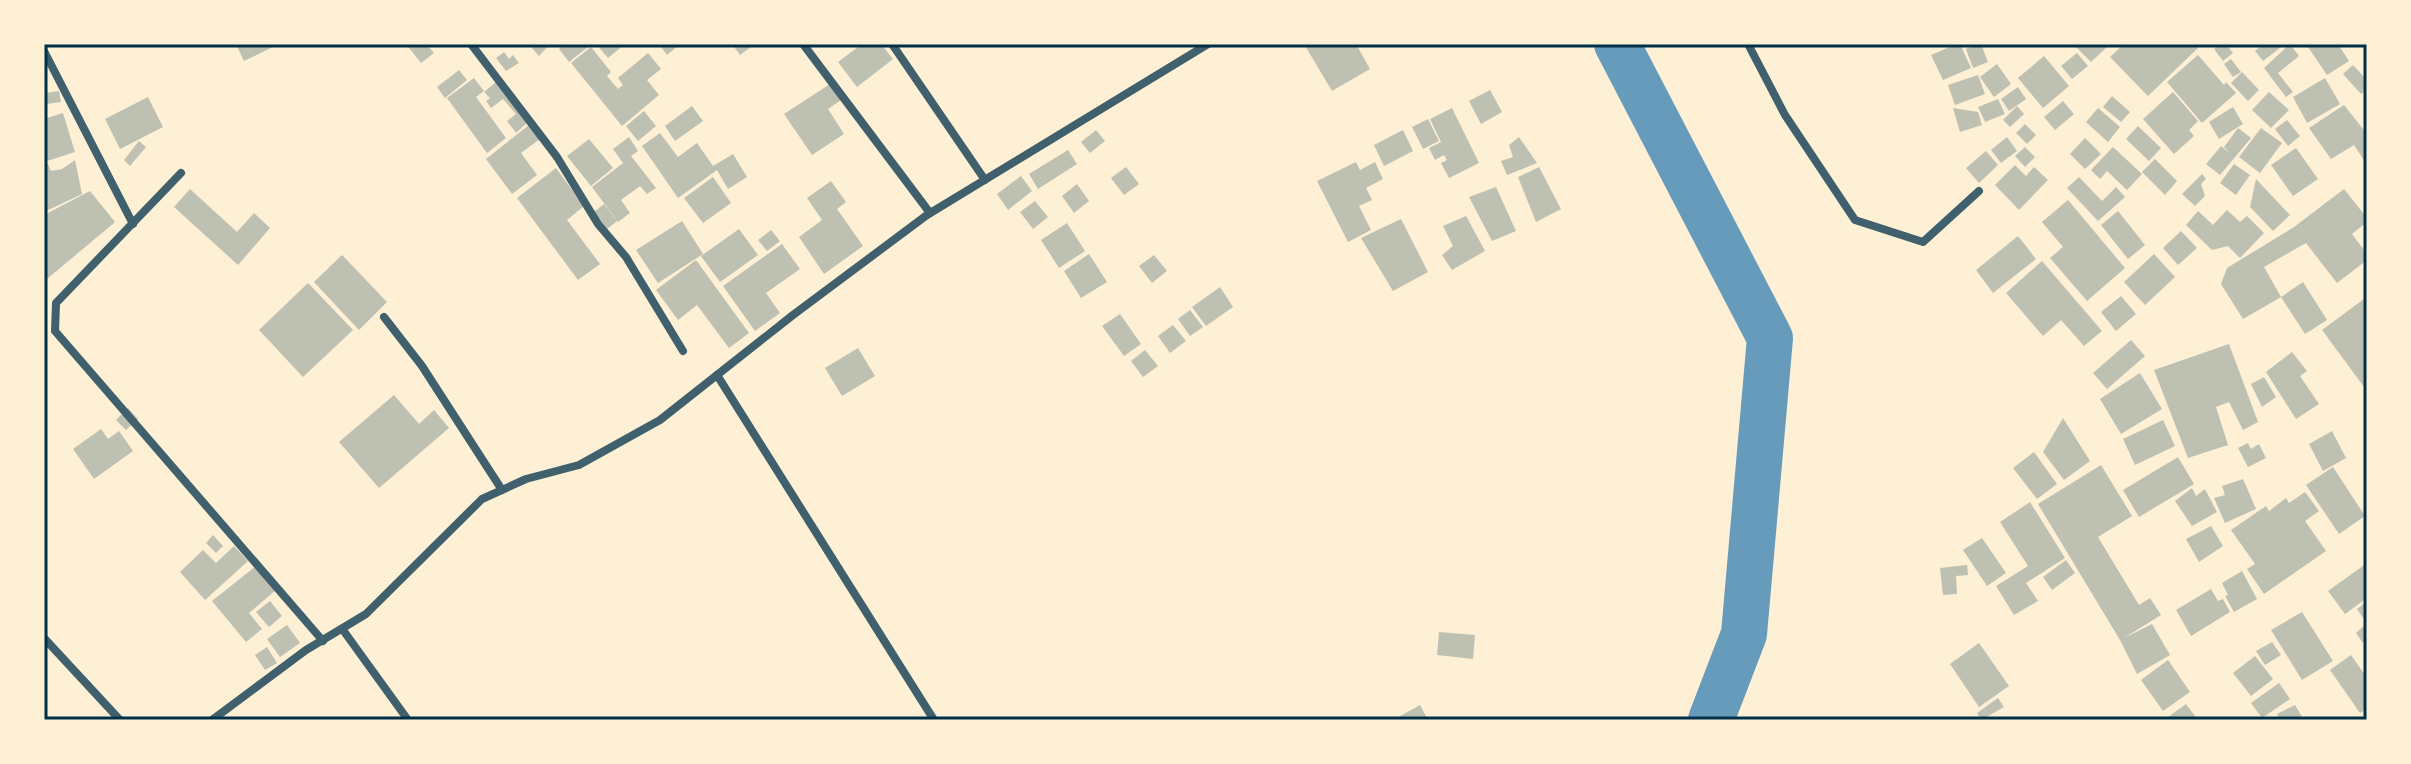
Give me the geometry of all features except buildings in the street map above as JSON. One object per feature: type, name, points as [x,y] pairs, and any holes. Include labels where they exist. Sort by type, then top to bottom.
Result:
[{"type":"street","points":[[471,44],[557,157],[598,224],[626,257],[683,351]]},
{"type":"street","points":[[803,44],[930,213]]},
{"type":"street","points":[[892,44],[985,180]]},
{"type":"street","points":[[212,720],[306,650],[366,614],[482,499],[526,479],[579,465],[660,420],[930,213],[1208,44]]},
{"type":"street","points":[[1748,44],[1785,115],[1855,220],[1923,242],[1979,191]]},
{"type":"street","points":[[44,51],[133,224]]},
{"type":"street","points":[[181,173],[56,303],[55,331],[323,641]]},
{"type":"street","points":[[384,317],[422,366],[502,490]]},
{"type":"street","points":[[717,375],[934,720]]},
{"type":"street","points":[[343,630],[408,720]]},
{"type":"street","points":[[44,638],[120,720]]},
{"type":"waterway","points":[[1617,44],[1770,338],[1744,634],[1711,720]]}]
